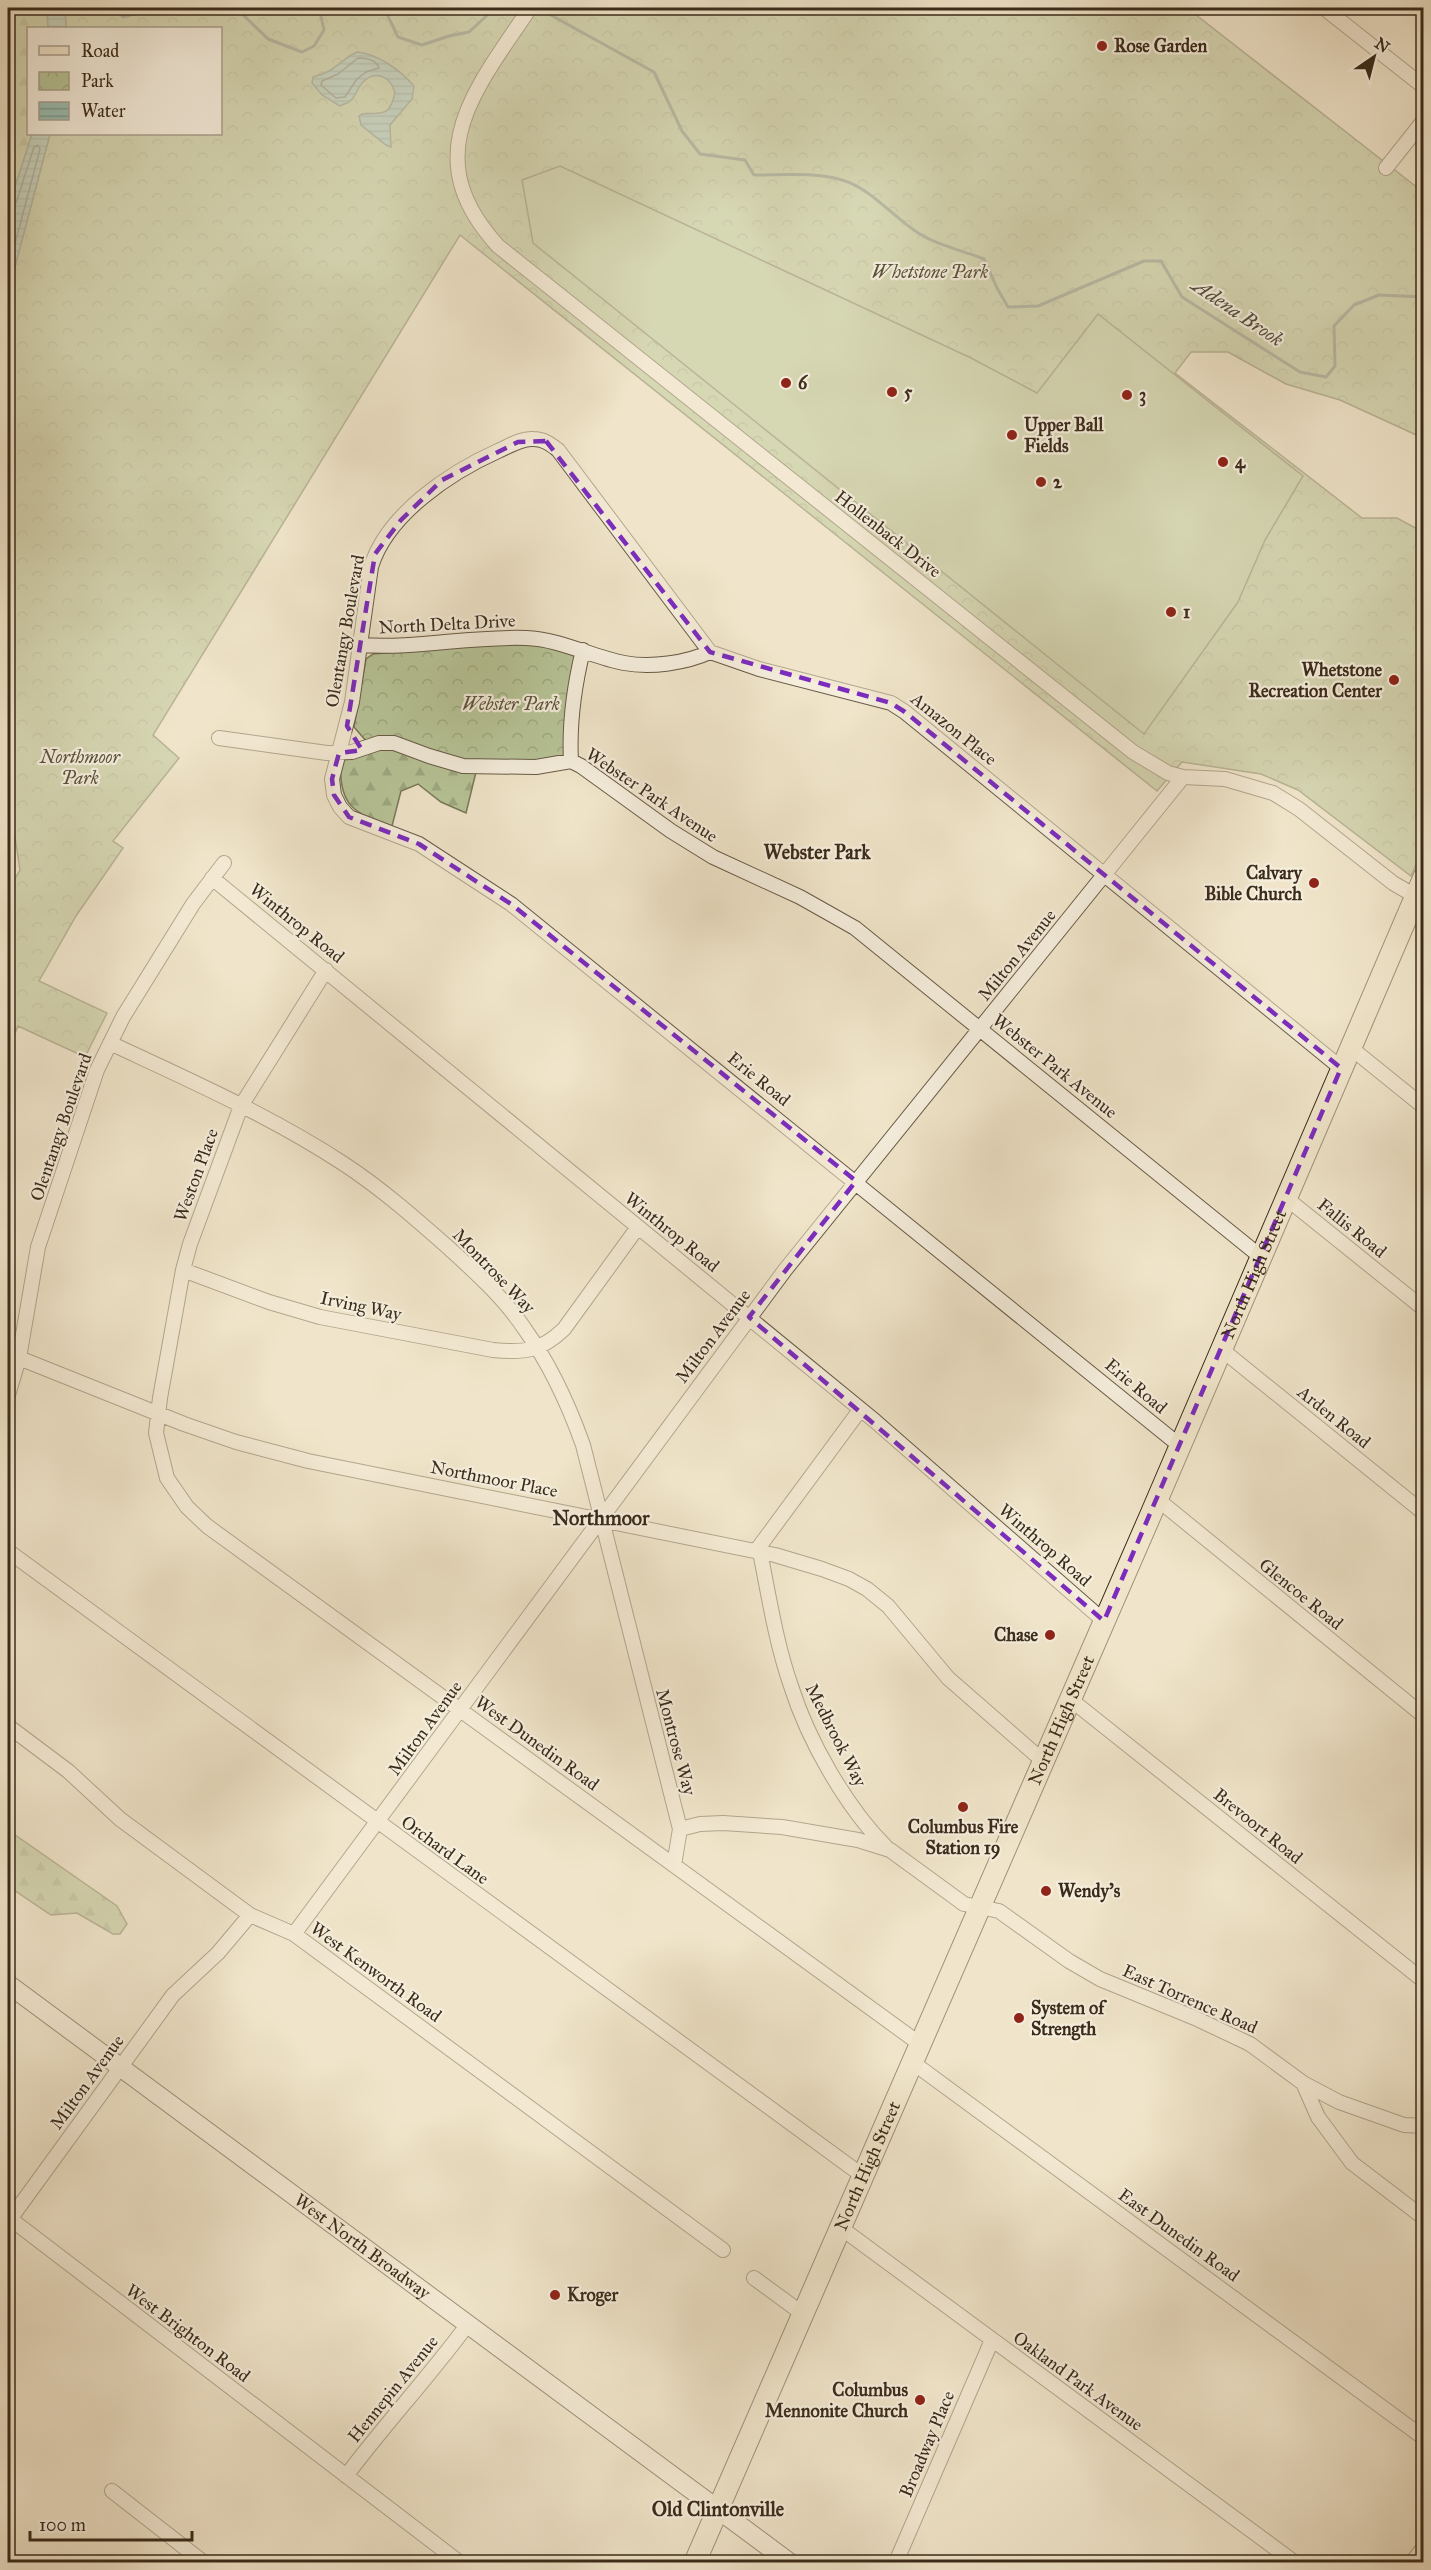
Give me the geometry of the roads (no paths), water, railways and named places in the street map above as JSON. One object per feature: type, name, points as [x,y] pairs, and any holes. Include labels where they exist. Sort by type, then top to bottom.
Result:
[{"type":"main road","name":"North High Street","points":[[695,2562],[1157,1500],[1341,1068],[1421,891]]},
{"type":"main road","name":"West North Broadway","points":[[8,1984],[789,2562]]},
{"type":"street","name":"Hollenback Drive","points":[[530,8],[473,93],[456,154],[458,174],[468,206],[477,222],[498,246],[1133,753],[1168,773],[1183,777],[1225,779],[1273,793],[1299,809],[1393,883],[1421,891]]},
{"type":"street","points":[[1324,8],[1424,87]]},
{"type":"street","points":[[1386,168],[1424,120]]},
{"type":"street","name":"Olentangy Boulevard","points":[[339,753],[347,726],[371,567],[375,554],[421,498],[442,480],[465,466],[532,438],[546,441],[558,450],[710,652]]},
{"type":"street","name":"North Delta Drive","points":[[361,645],[404,647],[471,638],[529,638],[583,650],[624,663],[645,664],[696,659],[710,652]]},
{"type":"street","points":[[571,762],[571,723],[577,675],[583,650]]},
{"type":"street","name":"Amazon Place","points":[[710,652],[759,669],[891,703],[1106,875],[1341,1068]]},
{"type":"street","points":[[347,726],[364,747]]},
{"type":"street","name":"Webster Park Avenue","points":[[219,738],[339,753],[379,742],[394,742],[463,766],[528,768],[571,762],[605,782],[661,825],[713,857],[800,897],[855,928],[1261,1257]]},
{"type":"street","name":"Erie Road","points":[[339,753],[332,779],[334,795],[340,807],[349,817],[419,844],[512,904],[1179,1445]]},
{"type":"street","name":"Milton Avenue","points":[[294,1934],[816,1228],[1106,875],[1183,777]]},
{"type":"street","name":"Olentangy Boulevard","points":[[8,1395],[20,1358],[38,1246],[97,1070],[123,1017],[212,878],[224,863]]},
{"type":"street","name":"Winthrop Road","points":[[212,878],[749,1317],[1104,1621]]},
{"type":"street","name":"Weston Place","points":[[158,1414],[183,1270],[190,1244],[241,1106],[326,970]]},
{"type":"street","name":"Montrose Way","points":[[110,1043],[241,1106],[343,1163],[396,1202],[475,1272],[524,1326],[572,1414],[586,1454],[680,1829],[674,1865]]},
{"type":"street","points":[[1350,1048],[1424,1107]]},
{"type":"street","name":"Fallis Road","points":[[1286,1198],[1424,1309]]},
{"type":"street","points":[[538,1348],[552,1341],[564,1329],[638,1227]]},
{"type":"street","name":"Irving Way","points":[[183,1270],[269,1302],[355,1324],[493,1350],[516,1352],[538,1348]]},
{"type":"street","name":"Arden Road","points":[[1221,1349],[1424,1513]]},
{"type":"street","name":"Northmoor Place","points":[[20,1358],[158,1414],[236,1442],[308,1461],[601,1518],[758,1552],[822,1569],[849,1579],[867,1589],[888,1606],[948,1678],[1043,1761]]},
{"type":"street","points":[[758,1552],[860,1410]]},
{"type":"street","name":"West Dunedin Road","points":[[158,1414],[156,1433],[167,1478],[187,1507],[207,1526],[674,1865],[916,2053]]},
{"type":"street","name":"Glencoe Road","points":[[1157,1500],[1424,1716]]},
{"type":"street","name":"Orchard Lane","points":[[8,1551],[377,1823],[863,2176]]},
{"type":"street","name":"Medbrook Way","points":[[758,1552],[795,1697],[833,1775],[868,1827],[890,1850]]},
{"type":"street","name":"Brevoort Road","points":[[1070,1699],[1424,1981]]},
{"type":"street","name":"West Kenworth Road","points":[[8,1726],[68,1771],[120,1819],[250,1915],[294,1934],[723,2250]]},
{"type":"street","points":[[680,1829],[700,1824],[723,1823],[782,1827],[858,1840],[890,1850]]},
{"type":"street","name":"East Torrence Road","points":[[890,1850],[964,1904],[999,1911],[1060,1956],[1100,1979],[1195,2018],[1250,2044],[1303,2083],[1346,2106],[1404,2125],[1424,2126]]},
{"type":"street","name":"Milton Avenue","points":[[8,2220],[173,1995],[218,1953],[250,1915]]},
{"type":"street","name":"East Dunedin Road","points":[[916,2053],[1424,2438]]},
{"type":"street","points":[[1303,2083],[1318,2117],[1352,2163],[1424,2218]]},
{"type":"street","name":"West Brighton Road","points":[[8,2220],[459,2562]]},
{"type":"street","name":"Oakland Park Avenue","points":[[841,2228],[1294,2562]]},
{"type":"street","points":[[754,2278],[803,2314]]},
{"type":"street","name":"Hennepin Avenue","points":[[346,2476],[431,2374],[468,2324]]},
{"type":"street","name":"Broadway Place","points":[[896,2562],[992,2340]]},
{"type":"street","points":[[112,2491],[203,2562]]},
{"type":"street","points":[[1412,2562],[1424,2547]]},
{"type":"water","points":[[47,8],[65,8],[66,27],[48,27]]},
{"type":"water","points":[[357,52],[373,56],[388,64],[414,86],[412,99],[390,125],[391,147],[361,125],[359,116],[384,112],[390,107],[395,93],[387,79],[378,76],[368,78],[348,103],[340,106],[322,95],[312,83],[313,77],[327,72]]},
{"type":"water","points":[[32,135],[50,135],[8,293],[8,209]]},
{"type":"waterway","name":"Adena Brook","points":[[114,8],[123,17],[138,13],[143,8]]},
{"type":"waterway","name":"Adena Brook","points":[[236,8],[268,39],[302,52],[314,46],[324,30],[319,8]]},
{"type":"waterway","name":"Adena Brook","points":[[384,8],[398,37],[422,45],[469,32],[495,8]]},
{"type":"waterway","name":"Adena Brook","points":[[547,13],[654,72],[682,131],[700,154],[745,160],[754,175],[799,174],[832,177],[853,184],[874,197],[923,236],[984,259],[1008,307],[1038,306],[1144,261],[1161,261],[1182,297],[1300,372],[1326,377],[1335,366],[1334,326],[1354,305],[1379,295],[1424,297]]},
{"type":"place","name":"Rose Garden","points":[[1102,46]]},
{"type":"place","name":"6","points":[[786,383]]},
{"type":"place","name":"5","points":[[892,392]]},
{"type":"place","name":"3","points":[[1127,395]]},
{"type":"place","name":"Upper Ball Fields","points":[[1012,435]]},
{"type":"place","name":"4","points":[[1223,462]]},
{"type":"place","name":"2","points":[[1041,482]]},
{"type":"place","name":"1","points":[[1171,612]]},
{"type":"place","name":"Whetstone Recreation Center","points":[[1394,680]]},
{"type":"place","name":"Calvary Bible Church","points":[[1314,883]]},
{"type":"place","name":"Chase","points":[[1050,1635]]},
{"type":"place","name":"Columbus Fire Station 19","points":[[963,1807]]},
{"type":"place","name":"Wendy's","points":[[1046,1891]]},
{"type":"place","name":"System of Strength","points":[[1019,2018]]},
{"type":"place","name":"Kroger","points":[[555,2295]]},
{"type":"place","name":"Columbus Mennonite Church","points":[[920,2400]]},
{"type":"district","name":"Webster Park","points":[[817,852]]},
{"type":"district","name":"Northmoor","points":[[601,1518]]},
{"type":"district","name":"Old Clintonville","points":[[718,2509]]},
{"type":"park label","name":"Whetstone Park","points":[[930,272]]},
{"type":"park label","name":"Northmoor Park","points":[[80,768]]}]
